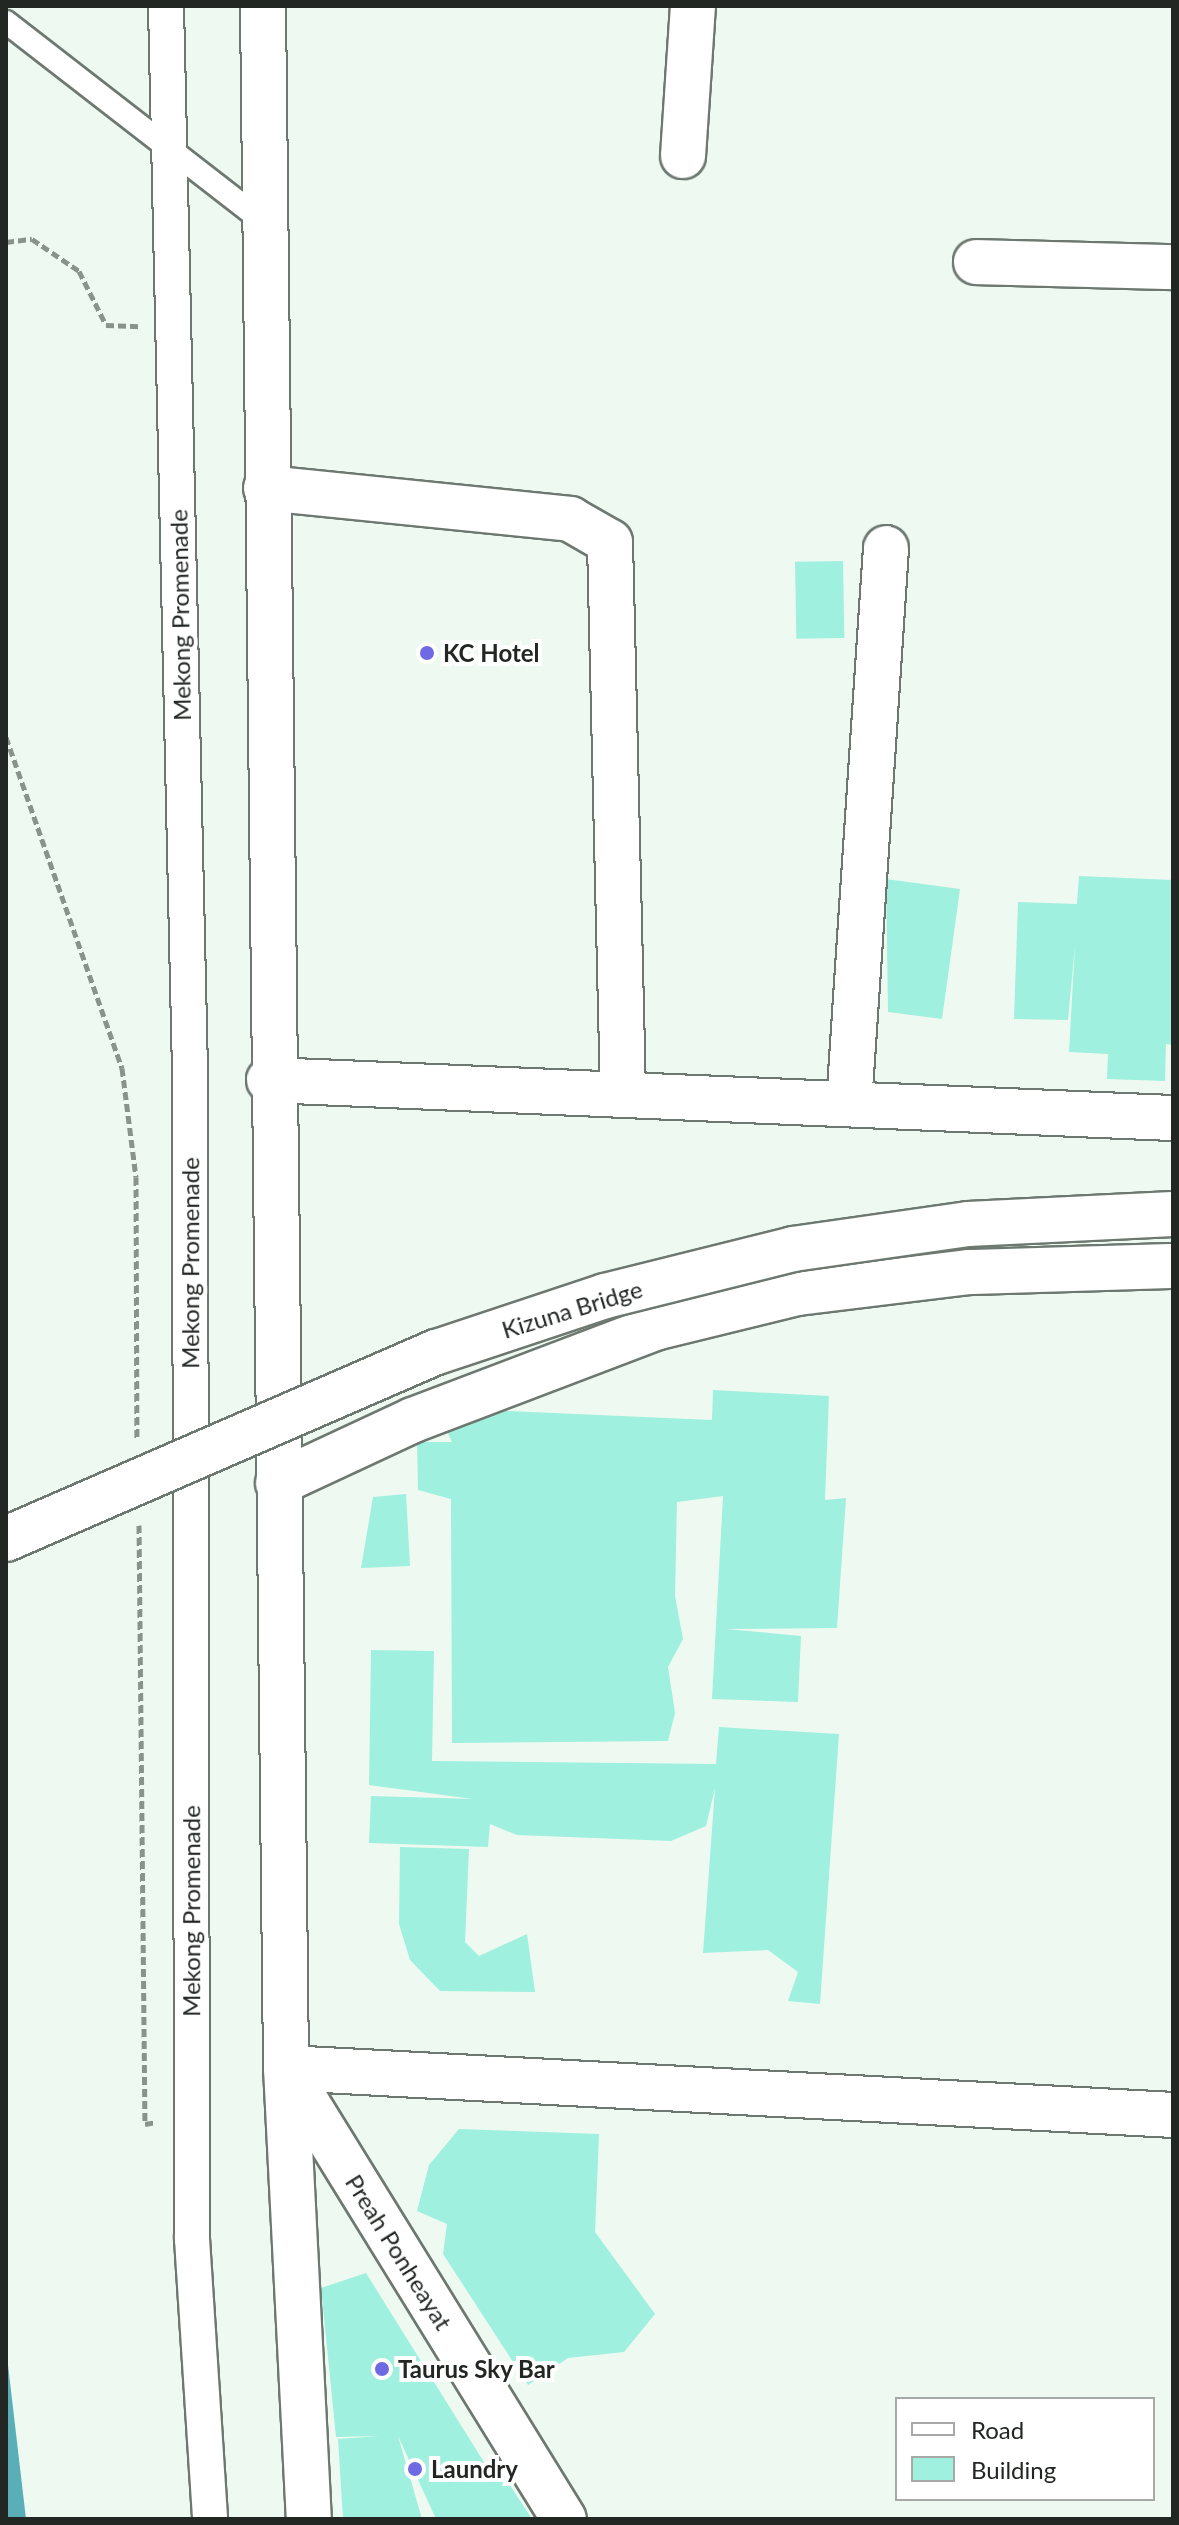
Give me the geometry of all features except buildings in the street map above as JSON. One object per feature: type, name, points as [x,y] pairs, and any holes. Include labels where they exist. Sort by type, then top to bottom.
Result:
[{"type":"main road","points":[[263,6],[269,1080],[286,2068],[309,2519]]},
{"type":"main road","points":[[683,156],[693,6]]},
{"type":"main road","points":[[976,262],[1173,267]]},
{"type":"main road","points":[[266,488],[570,519],[610,542],[623,1095]]},
{"type":"main road","points":[[849,1104],[886,548]]},
{"type":"main road","points":[[269,1080],[1173,1118]]},
{"type":"main road","name":"Kizuna Bridge","points":[[6,1539],[437,1352],[605,1296],[793,1249],[954,1226],[1173,1214]]},
{"type":"main road","points":[[278,1483],[543,1367],[712,1314],[798,1293],[970,1272],[1173,1266]]},
{"type":"main road","points":[[286,2068],[1173,2115]]},
{"type":"main road","name":"Preah Ponheayat","points":[[286,2068],[564,2519]]},
{"type":"street","name":"Mekong Promenade","points":[[166,6],[190,1075],[192,2239],[210,2519]]},
{"type":"lane","points":[[6,22],[264,222]]},
{"type":"path","points":[[6,242],[32,239],[79,271],[106,325],[173,328]]},
{"type":"water","points":[[6,2348],[26,2519],[6,2519]]},
{"type":"place","name":"KC Hotel","points":[[427,653]]},
{"type":"place","name":"Taurus Sky Bar","points":[[382,2369]]},
{"type":"place","name":"Laundry","points":[[415,2469]]}]
